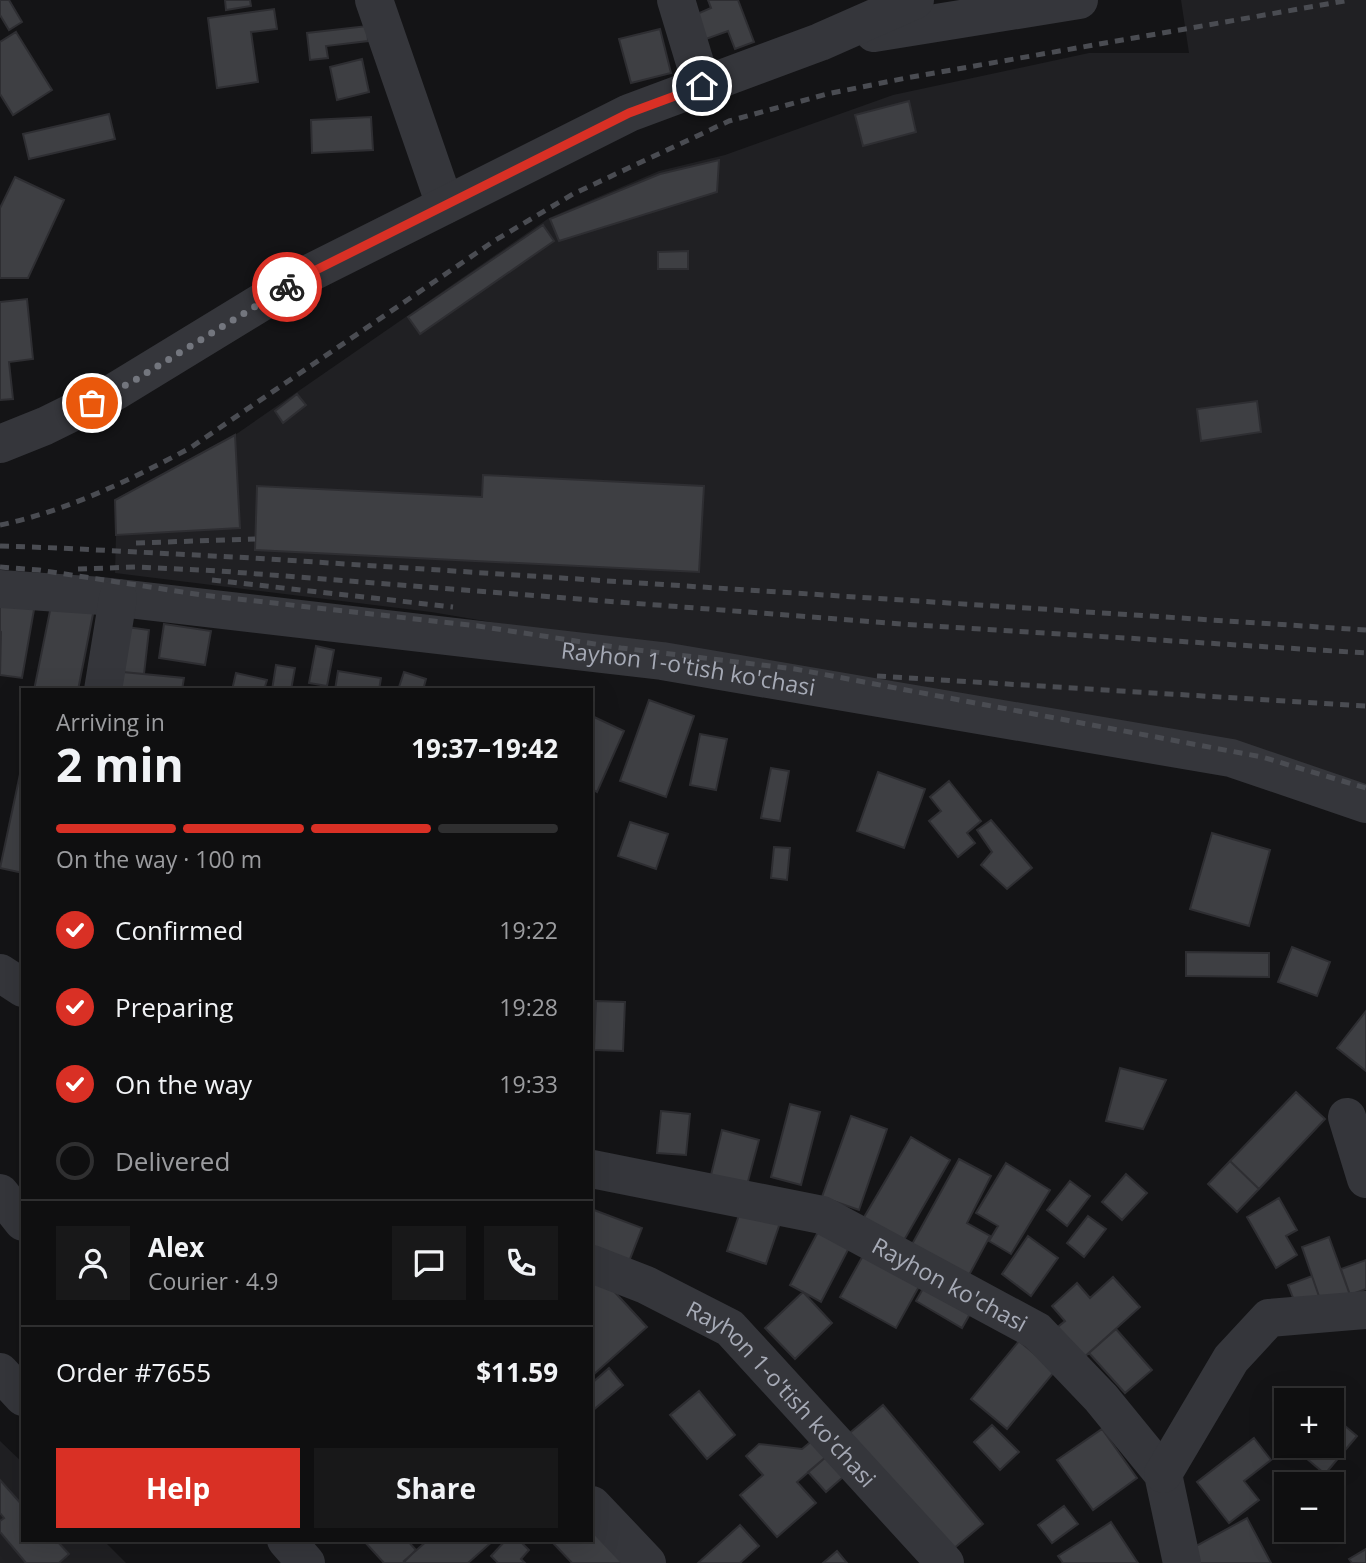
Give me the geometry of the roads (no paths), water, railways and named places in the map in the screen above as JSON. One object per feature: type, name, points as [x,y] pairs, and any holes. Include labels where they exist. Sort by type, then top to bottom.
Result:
[{"type":"street","points":[[374,0],[445,205]]},
{"type":"street","points":[[676,0],[702,86]]},
{"type":"street","points":[[0,443],[45,426],[116,391],[306,275],[629,113],[820,42],[915,0]]},
{"type":"street","points":[[820,42],[1079,0]]},
{"type":"street","name":"Rayhon 1-o'tish ko'chasi","points":[[0,589],[118,598],[662,661],[1231,758],[1366,804]]},
{"type":"street","points":[[103,688],[118,598]]},
{"type":"street","points":[[0,972],[21,987]]},
{"type":"street","points":[[1347,1117],[1366,1179]]},
{"type":"street","name":"Rayhon ko'chasi","points":[[593,1169],[822,1215],[1037,1331],[1101,1398],[1163,1474],[1182,1563]]},
{"type":"street","points":[[0,1193],[21,1219]]},
{"type":"street","name":"Rayhon 1-o'tish ko'chasi","points":[[593,1264],[646,1285],[730,1328],[945,1563]]},
{"type":"street","points":[[1163,1474],[1231,1359],[1269,1318],[1366,1310]]},
{"type":"street","points":[[0,1372],[21,1395]]},
{"type":"street","points":[[593,1507],[647,1563]]},
{"type":"street","points":[[288,1542],[306,1563]]},
{"type":"railway","points":[[0,525],[74,503],[190,448],[494,241],[573,194],[729,121],[827,94],[906,78],[1350,0]]},
{"type":"railway","points":[[136,543],[255,539]]},
{"type":"railway","points":[[0,546],[253,558],[1366,630]]},
{"type":"railway","points":[[0,567],[39,570],[202,595],[478,626],[621,648],[795,669],[1262,757],[1366,788]]},
{"type":"railway","points":[[78,569],[136,567],[220,571],[901,624],[1366,653]]},
{"type":"railway","points":[[212,580],[453,607]]},
{"type":"railway","points":[[877,676],[1366,706]]}]
